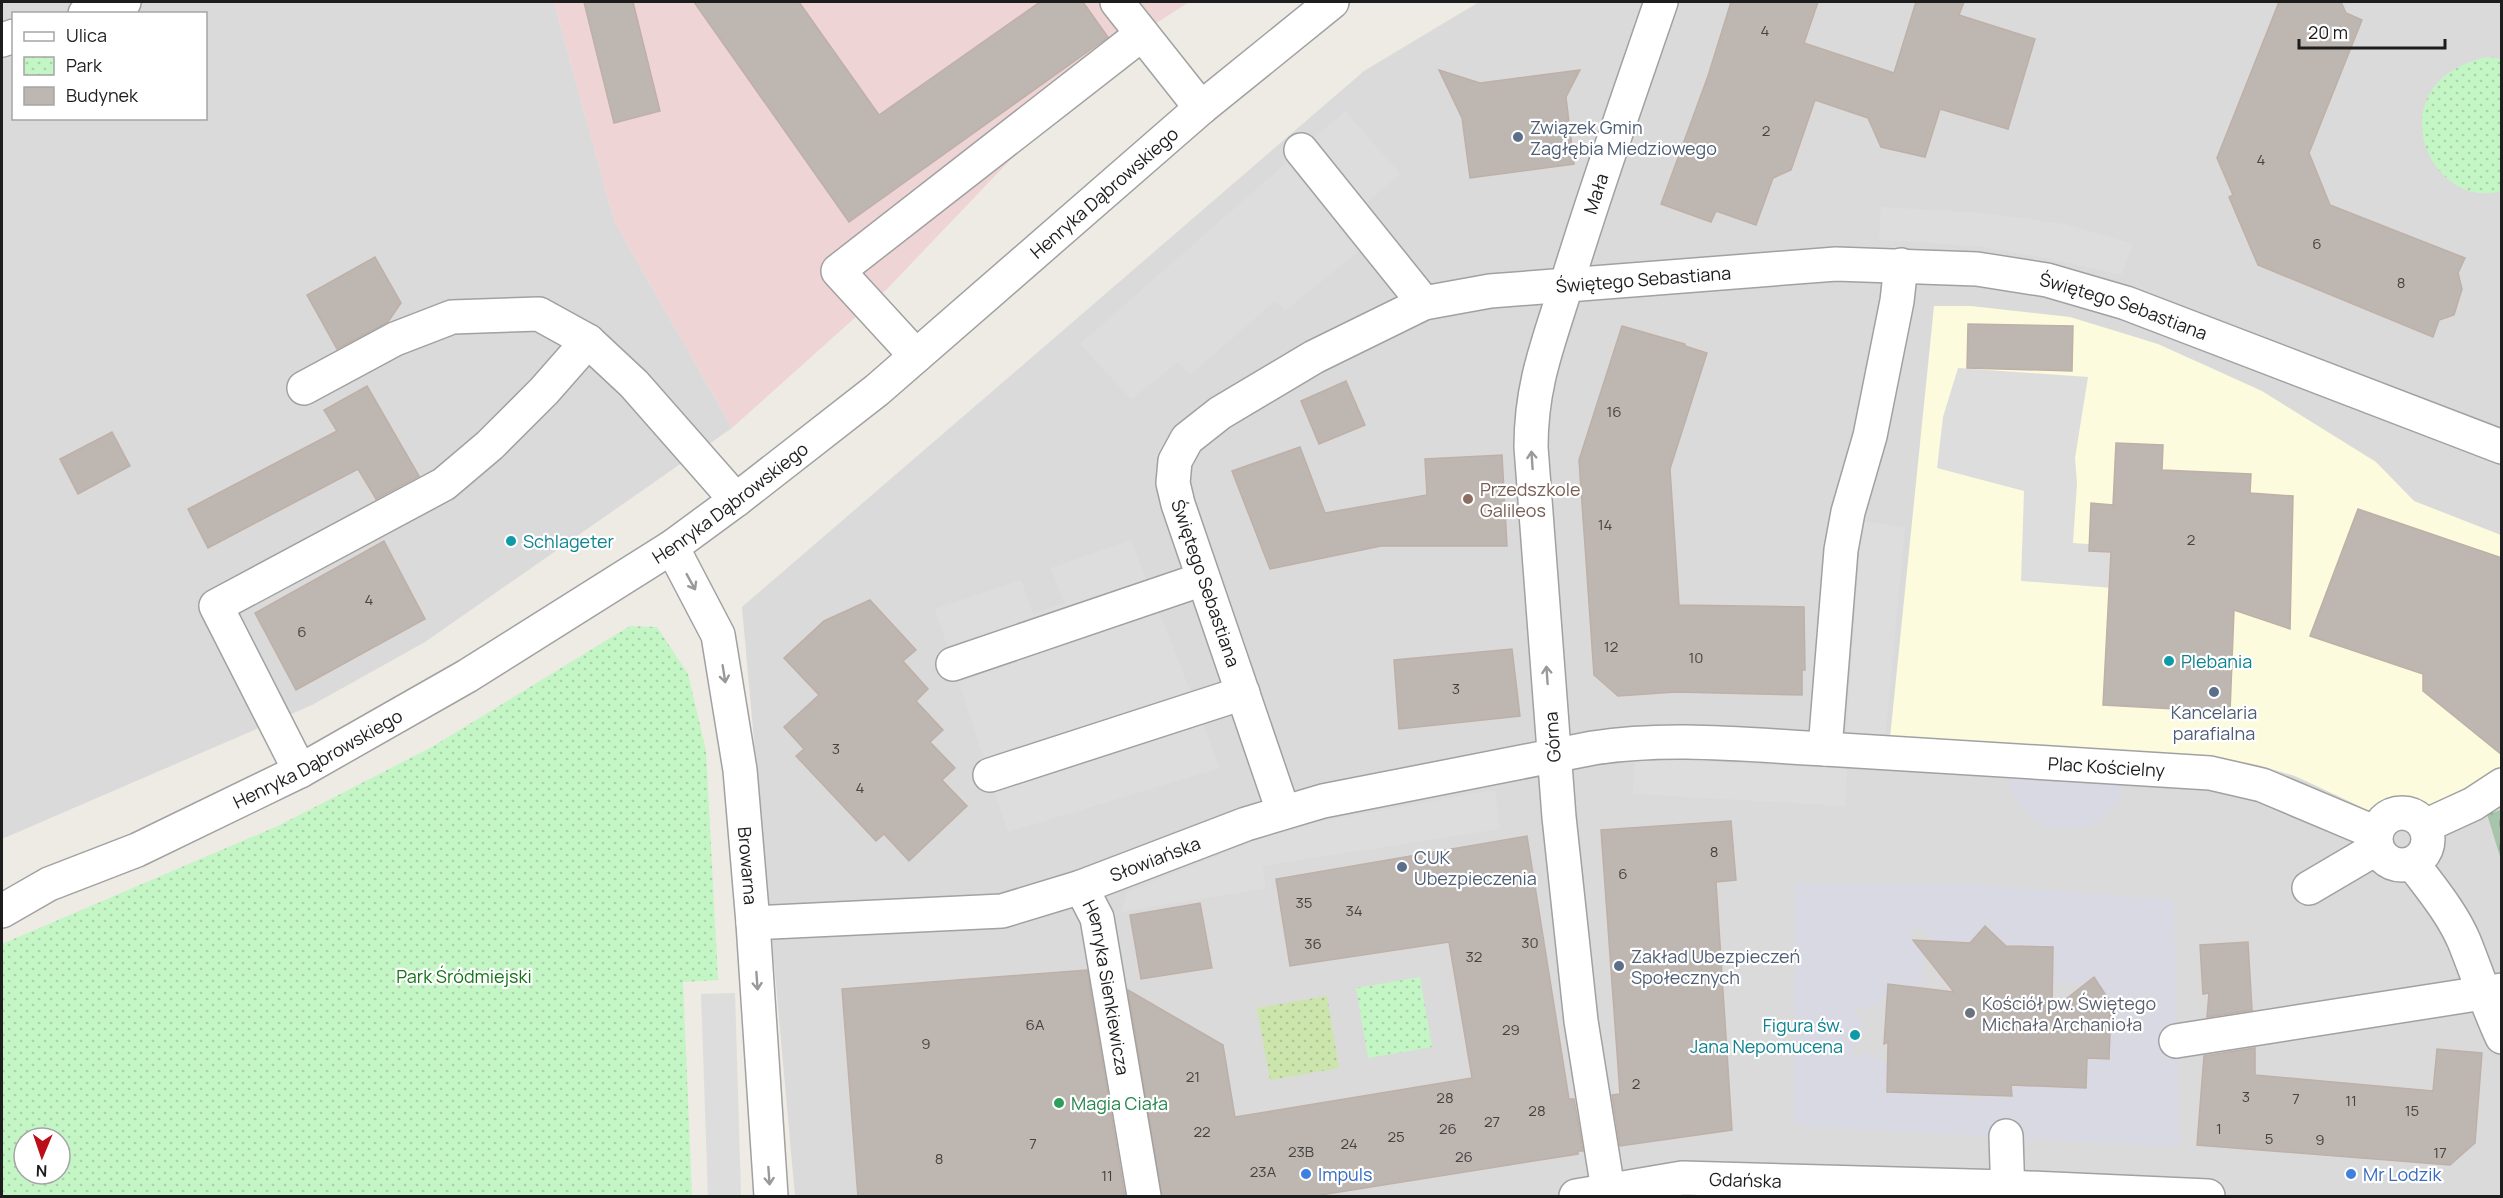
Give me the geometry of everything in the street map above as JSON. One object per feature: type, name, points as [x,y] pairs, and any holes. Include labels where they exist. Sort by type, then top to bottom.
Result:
[{"type":"street","points":[[92,12],[124,2]]},
{"type":"street","points":[[1117,2],[1201,108]]},
{"type":"street","name":"Henryka Dąbrowskiego","points":[[2,911],[50,884],[137,850],[300,771],[467,676],[672,547],[877,390],[1201,108],[1332,2]]},
{"type":"street","name":"Mała","points":[[1566,285],[1661,2]]},
{"type":"street","points":[[916,356],[838,271],[1142,34]]},
{"type":"street","points":[[1301,150],[1424,303]]},
{"type":"street","name":"Świętego Sebastiana","points":[[1283,811],[1203,579],[1173,483],[1175,461],[1187,439],[1220,413],[1314,357],[1424,303],[1490,291],[1836,264],[1977,269],[2047,280],[2126,303],[2502,447]]},
{"type":"street","points":[[1825,749],[1841,550],[1848,512],[1872,424],[1897,301],[1901,265]]},
{"type":"street","name":"Górna","points":[[1566,285],[1539,369],[1531,413],[1531,447],[1553,754],[1581,1021],[1609,1194]]},
{"type":"street","points":[[304,388],[395,339],[452,317],[538,314],[588,341],[634,384],[736,500]]},
{"type":"street","points":[[300,771],[216,606],[444,484],[506,430],[588,341]]},
{"type":"street","name":"Browarna","points":[[672,547],[718,635],[740,770],[753,923],[771,1197]]},
{"type":"street","points":[[953,664],[1203,579]]},
{"type":"street","points":[[990,775],[1243,693]]},
{"type":"street","name":"Plac Kościelny","points":[[1553,754],[1632,742],[1676,740],[2210,772],[2280,792],[2377,840]]},
{"type":"street","name":"Słowiańska","points":[[753,923],[1002,912],[1081,887],[1283,811],[1553,754]]},
{"type":"street","points":[[2425,826],[2473,804],[2502,785]]},
{"type":"street","points":[[2309,888],[2377,840],[2386,818],[2403,812],[2412,814],[2425,826],[2428,834],[2426,852],[2413,864],[2404,866],[2388,861],[2377,840]]},
{"type":"street","points":[[2413,864],[2456,925],[2492,992],[2502,1037]]},
{"type":"street","name":"Henryka Dąbrowskiego","points":[[2,895],[50,884]]},
{"type":"street","name":"Henryka Sienkiewicza","points":[[1081,887],[1097,918],[1144,1197]]},
{"type":"street","points":[[2176,1041],[2492,992]]},
{"type":"street","points":[[2006,1136],[2008,1192]]},
{"type":"street","name":"Gdańska","points":[[1576,1197],[1609,1194],[1682,1178],[2008,1192],[2208,1197]]},
{"type":"shaded area","points":[[2,2],[554,2],[614,221],[732,428],[425,642],[312,705],[2,839]]},
{"type":"shaded area","points":[[554,2],[1189,2],[1116,49],[887,289],[732,428],[614,221]]},
{"type":"shaded area","points":[[1479,2],[2501,2],[2501,1196],[795,1196],[742,607],[1364,71]]},
{"type":"shaded area","points":[[1345,111],[1400,174],[1338,227],[1360,250],[1285,311],[1275,301],[1190,375],[1178,362],[1131,399],[1080,344]]},
{"type":"shaded area","points":[[1881,207],[1984,213],[2065,224],[2133,244],[2121,275],[1978,246],[1879,240]]},
{"type":"shaded area","points":[[1934,306],[1971,306],[2070,317],[2158,344],[2262,391],[2376,462],[2414,501],[2501,535],[2501,770],[2426,807],[2401,798],[2375,804],[2370,811],[2295,776],[2258,765],[2217,757],[2055,750],[1890,738]]},
{"type":"shaded area","points":[[1958,368],[2088,377],[2075,458],[2077,483],[2073,543],[2116,546],[2113,588],[2021,581],[2024,491],[1937,468],[1943,417]]},
{"type":"shaded area","points":[[1862,521],[1905,528],[1885,739],[1846,736]]},
{"type":"shaded area","points":[[1131,540],[1220,768],[1008,832],[935,609],[1021,580],[1033,614],[1064,603],[1051,568]]},
{"type":"shaded area","points":[[1635,758],[1847,769],[1845,806],[1633,794]]},
{"type":"shaded area","points":[[2008,762],[2126,767],[2123,790],[2117,804],[2101,820],[2086,827],[2065,830],[2046,827],[2024,811],[2013,796]]},
{"type":"shaded area","points":[[1495,790],[1500,829],[1262,866],[1266,888],[1121,912],[1127,892],[1289,827]]},
{"type":"shaded area","points":[[1795,883],[1957,883],[2174,900],[2180,1147],[1794,1126]],"holes":[[[1919,924],[1932,941],[1970,943],[1985,926],[1997,937],[2007,981],[2008,946],[2053,947],[2052,983],[2084,985],[2094,977],[2111,1015],[2109,1059],[2087,1058],[2011,1085],[2011,1096],[1977,1095],[1977,1101],[1966,1100],[1966,1095],[1887,1092],[1888,1064],[1866,1052],[1856,1057],[1852,1049],[1861,1044],[1862,1019],[1853,1014],[1857,1006],[1866,1011],[1887,996],[1889,984],[1898,985],[1897,996],[1917,997],[1918,985],[1923,985],[1924,953],[1908,933]]]},
{"type":"shaded area","points":[[735,993],[741,1196],[708,1196],[701,994]]},
{"type":"green space","points":[[2488,57],[2501,59],[2501,191],[2475,192],[2452,182],[2434,164],[2424,140],[2423,115],[2432,91],[2453,70]]},
{"type":"green space","name":"Park Śródmiejski","points":[[630,626],[657,627],[688,674],[706,751],[718,980],[683,982],[692,1196],[2,1196],[2,944],[280,825],[432,747]]},
{"type":"green space","points":[[2501,810],[2501,860],[2487,814]]},
{"type":"green space","points":[[1420,977],[1432,1047],[1368,1058],[1356,988]]},
{"type":"green space","points":[[1327,996],[1339,1068],[1270,1080],[1257,1008]]},
{"type":"building","points":[[584,2],[633,2],[660,111],[614,123]]},
{"type":"building","points":[[694,2],[799,2],[879,115],[1040,2],[1083,2],[1108,37],[849,222]]},
{"type":"building","points":[[1731,2],[1818,2],[1804,43],[1894,73],[1916,2],[1964,2],[1959,15],[2035,39],[2008,129],[1940,109],[1925,157],[1881,147],[1868,118],[1815,100],[1791,170],[1773,178],[1756,225],[1716,211],[1711,222],[1661,204],[1708,76]]},
{"type":"building","points":[[2279,2],[2341,2],[2346,13],[2362,20],[2309,153],[2330,205],[2465,258],[2458,273],[2462,289],[2454,315],[2439,320],[2433,337],[2258,265],[2229,197],[2233,195],[2217,158]]},
{"type":"building","name":"Związek Gmin Zagłębia Miedziowego","points":[[1439,70],[1480,83],[1580,70],[1566,97],[1574,164],[1470,178],[1462,118]]},
{"type":"building","points":[[375,257],[401,303],[388,322],[337,349],[307,295]]},
{"type":"building","points":[[1968,324],[2073,326],[2072,371],[1967,368]]},
{"type":"building","points":[[1622,326],[1685,344],[1685,346],[1707,353],[1670,469],[1679,605],[1804,607],[1805,670],[1802,670],[1802,695],[1676,692],[1618,696],[1594,675],[1579,460]]},
{"type":"building","points":[[1346,381],[1365,425],[1319,444],[1301,401]]},
{"type":"building","points":[[367,386],[419,476],[376,499],[358,469],[208,548],[188,509],[337,431],[324,410]]},
{"type":"building","points":[[112,432],[130,466],[78,494],[60,459]]},
{"type":"building","points":[[2116,443],[2163,445],[2162,470],[2251,474],[2250,493],[2293,496],[2290,629],[2234,610],[2230,712],[2103,705],[2111,552],[2089,551],[2091,503],[2113,505]]},
{"type":"building","points":[[1300,447],[1325,513],[1427,495],[1425,459],[1502,455],[1507,546],[1381,546],[1270,569],[1232,471]]},
{"type":"building","points":[[2358,509],[2502,558],[2502,755],[2423,691],[2423,674],[2310,636]]},
{"type":"building","points":[[384,541],[425,619],[296,690],[255,613]]},
{"type":"building","points":[[870,600],[916,650],[903,661],[928,689],[916,701],[943,730],[930,742],[955,768],[942,780],[967,806],[909,861],[884,834],[876,841],[796,756],[804,749],[784,727],[819,695],[784,658],[824,621]]},
{"type":"building","points":[[1512,649],[1520,716],[1399,729],[1394,660]]},
{"type":"building","points":[[1731,821],[1736,880],[1716,882],[1732,1130],[1620,1146],[1612,1095],[1620,1094],[1601,830]]},
{"type":"building","points":[[1527,836],[1569,1099],[1574,1099],[1583,1151],[1578,1151],[1578,1154],[1308,1197],[1162,1197],[1128,990],[1223,1045],[1235,1117],[1472,1078],[1449,942],[1290,966],[1276,879]]},
{"type":"building","points":[[1200,903],[1212,968],[1141,979],[1130,915]]},
{"type":"building","name":"Kościół pw. Świętego Michała Archanioła","points":[[1985,926],[2006,946],[2053,947],[2052,1010],[2094,977],[2111,1003],[2109,1059],[2087,1058],[2086,1088],[2011,1085],[2012,1096],[1887,1092],[1888,1042],[1884,1044],[1888,984],[1954,992],[1913,940],[1970,943]]},
{"type":"building","points":[[2248,942],[2252,1010],[2207,1017],[2209,993],[2203,994],[2200,945]]},
{"type":"building","points":[[1087,970],[1125,1197],[858,1197],[842,989]]},
{"type":"building","points":[[2255,1048],[2255,1075],[2433,1091],[2437,1049],[2482,1053],[2475,1143],[2450,1165],[2197,1145],[2204,1056]]},
{"type":"place","name":"Związek Gmin Zagłębia Miedziowego","points":[[1518,137]]},
{"type":"place","name":"Przedszkole Galileos","points":[[1468,499]]},
{"type":"place","name":"Schlageter","points":[[511,541]]},
{"type":"place","name":"Plebania","points":[[2169,661]]},
{"type":"place","name":"Kancelaria parafialna","points":[[2214,692]]},
{"type":"place","name":"CUK Ubezpieczenia","points":[[1402,867]]},
{"type":"place","name":"Zakład Ubezpieczeń Społecznych","points":[[1619,966]]},
{"type":"place","name":"Kościół pw. Świętego Michała Archanioła","points":[[1970,1013]]},
{"type":"place","name":"Figura św. Jana Nepomucena","points":[[1855,1035]]},
{"type":"place","name":"Magia Ciała","points":[[1059,1103]]},
{"type":"place","name":"Impuls","points":[[1306,1174]]},
{"type":"place","name":"Mr Lodzik","points":[[2351,1174]]}]
